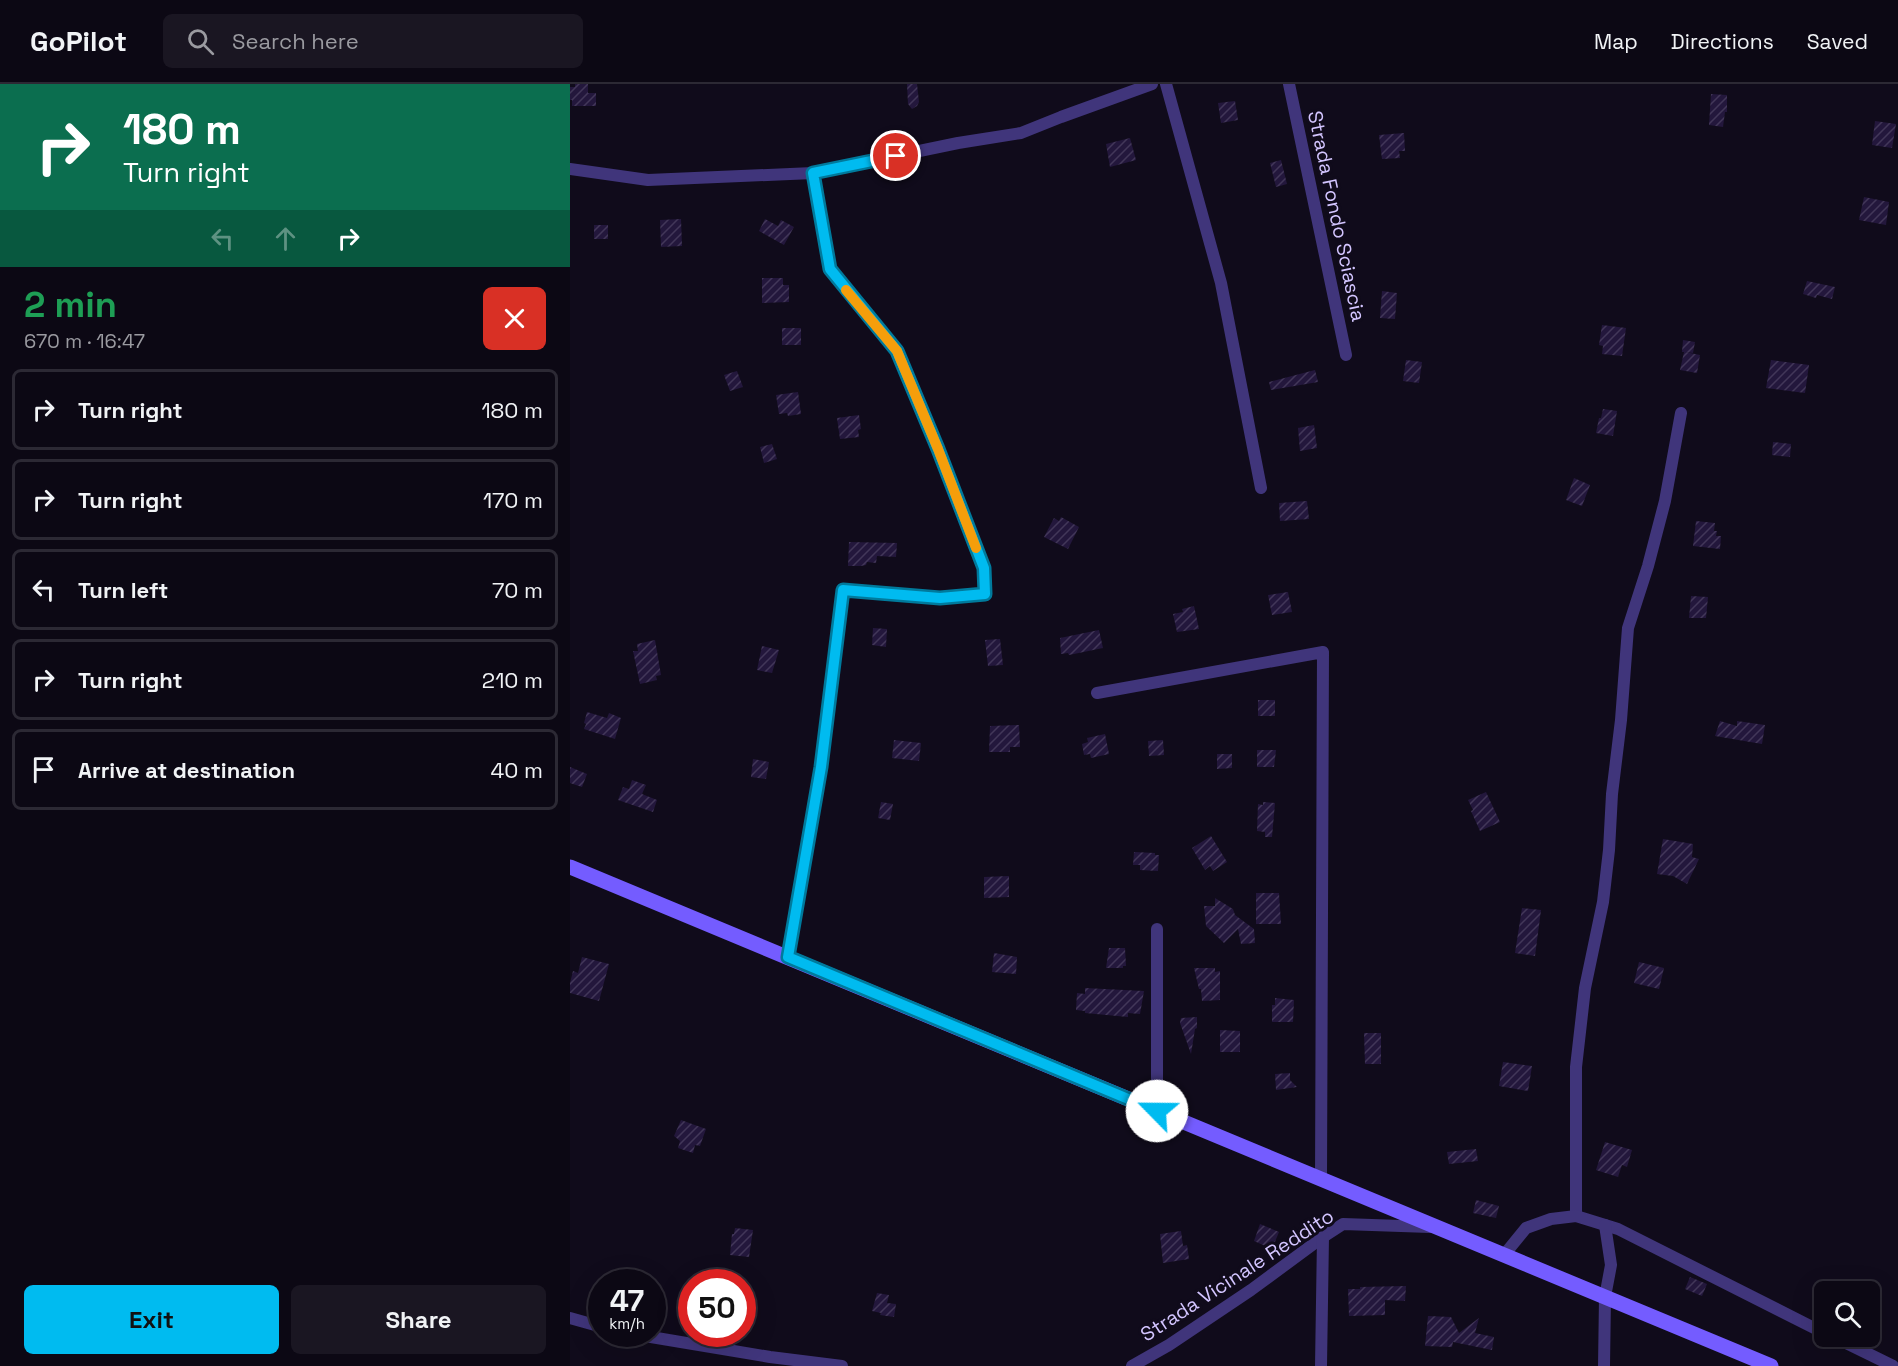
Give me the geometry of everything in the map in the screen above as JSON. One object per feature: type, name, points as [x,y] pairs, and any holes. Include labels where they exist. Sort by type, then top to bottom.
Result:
[{"type":"main road","points":[[570,867],[1771,1366]]},
{"type":"street","points":[[570,169],[648,180],[813,173],[958,143],[1021,133],[1152,84]]},
{"type":"street","points":[[1166,84],[1221,283],[1261,488]]},
{"type":"street","name":"Strada Fondo Sciascia","points":[[1289,84],[1346,355]]},
{"type":"street","points":[[788,957],[821,767],[843,590],[940,598],[985,594],[984,568],[897,351],[830,269],[813,173]]},
{"type":"street","points":[[1576,1216],[1576,1067],[1585,988],[1607,871],[1628,628],[1648,566],[1665,501],[1681,412]]},
{"type":"street","points":[[1097,693],[1323,652],[1321,1179]]},
{"type":"street","points":[[1157,929],[1157,1111]]},
{"type":"street","points":[[1504,1255],[1526,1228],[1551,1219],[1576,1216],[1618,1229],[1814,1327]]},
{"type":"street","name":"Strada Vicinale Reddito","points":[[1132,1366],[1169,1345],[1251,1290],[1343,1224],[1436,1227]]},
{"type":"street","points":[[1604,1366],[1605,1297],[1611,1265],[1605,1225]]},
{"type":"street","points":[[1321,1366],[1323,1237]]},
{"type":"street","points":[[570,1318],[588,1323]]},
{"type":"street","points":[[666,1340],[770,1357],[842,1366]]},
{"type":"street","points":[[1854,1347],[1893,1366]]},
{"type":"building","points":[[575,84],[588,84],[588,93],[596,93],[596,106],[572,106],[570,87],[575,87]]},
{"type":"building","points":[[907,84],[917,84],[919,102],[912,109],[908,104]]},
{"type":"building","points":[[1711,94],[1727,95],[1727,112],[1725,112],[1723,127],[1709,125]]},
{"type":"building","points":[[1235,101],[1238,120],[1221,123],[1218,103]]},
{"type":"building","points":[[1875,121],[1896,124],[1892,148],[1872,145]]},
{"type":"building","points":[[1404,133],[1405,151],[1399,151],[1400,158],[1382,159],[1379,135]]},
{"type":"building","points":[[1130,138],[1136,160],[1110,167],[1106,144]]},
{"type":"building","points":[[1281,160],[1287,184],[1276,187],[1270,163]]},
{"type":"building","points":[[1864,197],[1889,202],[1886,225],[1859,220]]},
{"type":"building","points":[[681,219],[682,246],[661,247],[660,220]]},
{"type":"building","points":[[765,219],[778,226],[781,220],[794,227],[784,245],[759,231]]},
{"type":"building","points":[[594,225],[608,225],[608,239],[594,239]]},
{"type":"building","points":[[762,278],[783,278],[783,285],[789,285],[789,302],[762,303]]},
{"type":"building","points":[[1807,281],[1835,287],[1832,299],[1803,294]]},
{"type":"building","points":[[1382,291],[1397,293],[1395,319],[1380,318]]},
{"type":"building","points":[[1602,325],[1626,328],[1622,356],[1602,354],[1603,346],[1599,345]]},
{"type":"building","points":[[782,328],[801,328],[801,345],[782,345]]},
{"type":"building","points":[[1683,340],[1695,342],[1693,353],[1685,352],[1700,355],[1697,373],[1680,370],[1684,352],[1682,352]]},
{"type":"building","points":[[1406,360],[1422,362],[1419,383],[1403,381]]},
{"type":"building","points":[[1771,360],[1809,365],[1805,393],[1766,388]]},
{"type":"building","points":[[1315,370],[1318,382],[1271,390],[1269,382]]},
{"type":"building","points":[[737,371],[743,387],[730,391],[724,375]]},
{"type":"building","points":[[798,392],[801,414],[788,416],[787,413],[779,414],[776,395]]},
{"type":"building","points":[[1603,409],[1617,411],[1613,436],[1596,433]]},
{"type":"building","points":[[859,415],[861,429],[858,430],[859,437],[840,439],[837,418]]},
{"type":"building","points":[[1314,425],[1317,448],[1300,451],[1298,428]]},
{"type":"building","points":[[1773,442],[1791,444],[1790,457],[1772,455]]},
{"type":"building","points":[[772,444],[777,459],[764,463],[760,447]]},
{"type":"building","points":[[1574,478],[1590,485],[1582,506],[1566,500]]},
{"type":"building","points":[[1307,501],[1309,519],[1280,521],[1279,503]]},
{"type":"building","points":[[1061,517],[1079,527],[1068,549],[1044,537],[1054,518],[1059,521]]},
{"type":"building","points":[[1696,521],[1715,523],[1716,536],[1721,536],[1720,549],[1693,546]]},
{"type":"building","points":[[849,542],[897,543],[896,557],[877,556],[876,563],[867,562],[866,565],[848,566]]},
{"type":"building","points":[[1288,592],[1292,612],[1272,615],[1268,595]]},
{"type":"building","points":[[1691,596],[1708,597],[1706,618],[1689,618]]},
{"type":"building","points":[[1194,606],[1199,629],[1177,632],[1173,614]]},
{"type":"building","points":[[873,628],[887,629],[886,647],[872,645]]},
{"type":"building","points":[[1099,630],[1103,648],[1069,655],[1068,653],[1061,654],[1060,638]]},
{"type":"building","points":[[1000,639],[1003,665],[988,666],[985,640]]},
{"type":"building","points":[[655,640],[661,675],[656,676],[657,680],[640,684],[633,651],[638,651],[637,644]]},
{"type":"building","points":[[762,646],[779,650],[772,673],[757,670]]},
{"type":"building","points":[[1258,700],[1275,700],[1275,716],[1258,716]]},
{"type":"building","points":[[587,712],[607,718],[609,713],[621,718],[615,739],[584,729]]},
{"type":"building","points":[[1720,721],[1737,726],[1737,721],[1765,725],[1762,744],[1715,736]]},
{"type":"building","points":[[1019,725],[1020,747],[1010,747],[1010,752],[989,752],[990,726]]},
{"type":"building","points":[[1105,734],[1109,754],[1091,758],[1090,754],[1084,755],[1082,744],[1088,742],[1087,738]]},
{"type":"building","points":[[894,740],[921,743],[919,761],[892,758]]},
{"type":"building","points":[[1163,740],[1164,755],[1149,756],[1148,741]]},
{"type":"building","points":[[1257,750],[1276,750],[1274,767],[1257,767]]},
{"type":"building","points":[[1217,754],[1232,754],[1232,768],[1217,769]]},
{"type":"building","points":[[753,759],[769,762],[766,779],[751,777]]},
{"type":"building","points":[[570,767],[587,774],[582,787],[570,783]]},
{"type":"building","points":[[632,780],[646,785],[642,794],[657,800],[653,812],[618,800],[623,787],[629,789]]},
{"type":"building","points":[[1486,792],[1500,822],[1480,831],[1468,800]]},
{"type":"building","points":[[881,802],[893,804],[890,820],[878,818]]},
{"type":"building","points":[[1263,802],[1275,803],[1272,837],[1265,837],[1265,832],[1257,831],[1258,804],[1263,805]]},
{"type":"building","points":[[1211,836],[1227,862],[1213,871],[1210,866],[1205,870],[1192,848]]},
{"type":"building","points":[[1663,839],[1693,844],[1692,857],[1699,859],[1687,884],[1673,876],[1657,874]]},
{"type":"building","points":[[1134,852],[1159,855],[1158,871],[1140,870],[1140,865],[1133,865]]},
{"type":"building","points":[[1009,876],[1009,897],[984,898],[984,877]]},
{"type":"building","points":[[1256,893],[1279,893],[1281,924],[1256,924]]},
{"type":"building","points":[[1215,898],[1233,909],[1235,915],[1254,929],[1255,943],[1241,944],[1238,929],[1224,943],[1206,926],[1204,906],[1215,906]]},
{"type":"building","points":[[1522,908],[1541,910],[1535,956],[1515,953]]},
{"type":"building","points":[[1109,948],[1125,948],[1126,966],[1106,968]]},
{"type":"building","points":[[994,953],[1017,957],[1016,974],[992,972]]},
{"type":"building","points":[[582,957],[609,964],[599,1001],[570,993],[573,971],[578,973]]},
{"type":"building","points":[[1639,962],[1664,968],[1659,989],[1634,983]]},
{"type":"building","points":[[1194,968],[1215,968],[1215,972],[1220,971],[1220,1000],[1202,1001],[1201,989],[1199,989]]},
{"type":"building","points":[[1085,988],[1144,991],[1140,1014],[1128,1013],[1128,1017],[1076,1010],[1077,993],[1085,994]]},
{"type":"building","points":[[1275,998],[1294,1000],[1293,1022],[1272,1022],[1272,1005],[1275,1005]]},
{"type":"building","points":[[1197,1017],[1191,1054],[1180,1023],[1181,1018]]},
{"type":"building","points":[[1220,1030],[1240,1031],[1240,1052],[1220,1052]]},
{"type":"building","points":[[1364,1033],[1381,1033],[1381,1064],[1365,1064]]},
{"type":"building","points":[[1503,1062],[1532,1066],[1528,1091],[1499,1086]]},
{"type":"building","points":[[1290,1073],[1290,1080],[1297,1087],[1276,1090],[1275,1074]]},
{"type":"building","points":[[681,1120],[706,1129],[700,1146],[695,1145],[693,1153],[678,1148],[680,1141],[674,1136]]},
{"type":"building","points":[[1605,1142],[1632,1150],[1627,1167],[1622,1165],[1618,1177],[1596,1170]]},
{"type":"building","points":[[1476,1149],[1478,1161],[1449,1164],[1447,1152]]},
{"type":"building","points":[[1476,1200],[1499,1206],[1496,1218],[1473,1213]]},
{"type":"building","points":[[1260,1224],[1279,1232],[1272,1249],[1254,1241]]},
{"type":"building","points":[[735,1228],[753,1230],[749,1257],[730,1255],[732,1234]]},
{"type":"building","points":[[1181,1231],[1183,1246],[1187,1245],[1189,1259],[1163,1263],[1160,1234]]},
{"type":"building","points":[[1690,1277],[1707,1284],[1702,1296],[1685,1289]]},
{"type":"building","points":[[1406,1286],[1405,1301],[1385,1300],[1385,1315],[1349,1316],[1348,1289]]},
{"type":"building","points":[[877,1293],[889,1295],[887,1303],[896,1304],[894,1317],[872,1311]]},
{"type":"building","points":[[1428,1316],[1451,1317],[1459,1333],[1479,1318],[1475,1333],[1494,1337],[1492,1350],[1453,1342],[1452,1347],[1425,1346]]},
{"type":"slow traffic","points":[[846,290],[897,351],[976,548]]},
{"type":"route","points":[[896,156],[813,173],[830,269],[897,351],[984,568],[985,594],[940,598],[843,590],[821,767],[788,957],[1157,1111]]}]
